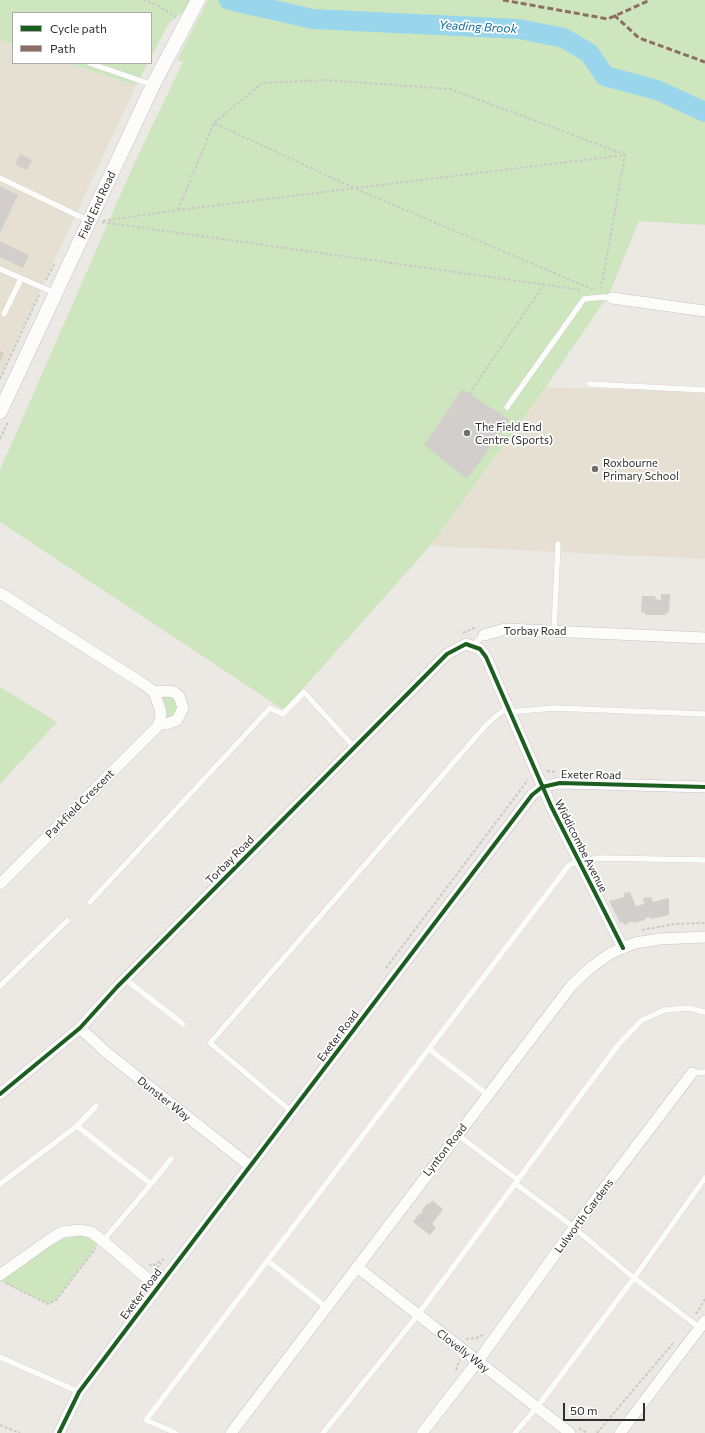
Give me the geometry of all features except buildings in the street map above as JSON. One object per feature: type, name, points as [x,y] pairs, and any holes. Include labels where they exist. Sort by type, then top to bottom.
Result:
[{"type":"street","name":"Field End Road","points":[[0,412],[153,85],[198,0]]},
{"type":"street","points":[[612,298],[705,311]]},
{"type":"street","points":[[0,593],[154,692],[174,692],[179,696],[183,708],[177,720],[166,724],[159,723],[161,712],[154,692]]},
{"type":"street","name":"Torbay Road","points":[[483,630],[554,630],[705,638]]},
{"type":"street","name":"Torbay Road","points":[[1,1091],[80,1028],[125,979],[447,654],[466,644],[473,645]]},
{"type":"street","name":"Widdicombe Avenue","points":[[473,645],[480,649],[486,657],[536,770],[542,787],[623,948]]},
{"type":"street","name":"Parkfield Crescent","points":[[0,884],[157,727],[159,723]]},
{"type":"street","name":"Exeter Road","points":[[59,1433],[79,1392],[527,801],[542,787],[560,783],[705,787]]},
{"type":"street","name":"Lynton Road","points":[[230,1433],[571,986],[590,968],[623,948],[635,943],[660,939],[705,937]]},
{"type":"street","name":"Dunster Way","points":[[80,1028],[107,1053],[250,1166]]},
{"type":"street","name":"Lulworth Gardens","points":[[422,1433],[478,1361],[574,1228],[692,1073]]},
{"type":"street","points":[[1,1278],[48,1240],[62,1232],[80,1230],[91,1232],[101,1243],[158,1287]]},
{"type":"street","name":"Clovelly Way","points":[[357,1267],[570,1433]]},
{"type":"street","points":[[620,1433],[699,1324]]},
{"type":"lane","points":[[92,64],[153,85]]},
{"type":"lane","points":[[0,178],[90,221]]},
{"type":"lane","points":[[0,269],[55,293]]},
{"type":"lane","points":[[4,314],[21,279]]},
{"type":"lane","points":[[507,407],[584,299],[612,298]]},
{"type":"lane","points":[[589,384],[705,390]]},
{"type":"lane","points":[[554,630],[558,544]]},
{"type":"lane","name":"Torbay Road","points":[[473,645],[483,630]]},
{"type":"lane","points":[[90,902],[270,708],[283,714],[304,692],[354,747]]},
{"type":"lane","points":[[292,1112],[210,1043],[487,724],[508,709],[553,708],[705,714]]},
{"type":"lane","points":[[176,1433],[146,1420],[569,865],[579,861],[600,858],[705,860]]},
{"type":"lane","points":[[0,986],[67,921]]},
{"type":"lane","points":[[125,979],[183,1024]]},
{"type":"lane","points":[[323,1433],[418,1315],[618,1045],[642,1020],[665,1010],[689,1008],[705,1012]]},
{"type":"lane","points":[[428,1049],[488,1095]]},
{"type":"lane","points":[[692,1073],[705,1072]]},
{"type":"lane","points":[[0,1184],[77,1126],[96,1106]]},
{"type":"lane","points":[[77,1126],[151,1184]]},
{"type":"lane","points":[[458,1135],[634,1278],[699,1324]]},
{"type":"lane","points":[[101,1243],[171,1159]]},
{"type":"lane","points":[[514,1433],[537,1407],[634,1278],[705,1178]]},
{"type":"lane","points":[[268,1261],[326,1307]]},
{"type":"lane","points":[[0,1357],[79,1392]]},
{"type":"path","points":[[143,0],[157,5],[176,17]]},
{"type":"path","points":[[178,210],[214,123],[262,83],[326,80],[450,89],[625,155]]},
{"type":"path","points":[[214,123],[354,188],[601,292]]},
{"type":"path","points":[[601,292],[543,286],[100,222],[178,210],[625,155]]},
{"type":"path","points":[[601,292],[625,155]]},
{"type":"path","points":[[469,394],[543,286]]},
{"type":"path","points":[[460,634],[483,630]]},
{"type":"path","points":[[385,968],[525,784],[530,773],[542,768],[550,772],[564,772]]},
{"type":"path","points":[[1,1278],[48,1304],[56,1300],[101,1243]]},
{"type":"path","points":[[147,1264],[152,1266],[161,1262],[168,1256]]},
{"type":"path","points":[[699,1324],[705,1300]]},
{"type":"path","points":[[596,1433],[676,1339]]},
{"type":"path","points":[[456,1372],[460,1359],[458,1354]]},
{"type":"path","points":[[0,1425],[20,1433]]},
{"type":"shaded area","points":[[0,40],[12,44],[12,64],[71,64],[136,86],[0,377]]},
{"type":"shaded area","name":"Roxbourne Primary School","points":[[546,387],[705,392],[705,559],[430,546]]},
{"type":"green space","points":[[0,0],[198,0],[169,23],[152,55],[152,12],[12,12],[12,44],[0,40]]},
{"type":"green space","points":[[208,0],[705,0],[705,225],[639,221],[609,294],[546,387],[430,546],[284,710],[0,522],[0,470],[133,166],[183,62],[177,60]]},
{"type":"green space","points":[[71,64],[147,64],[136,86]]},
{"type":"green space","points":[[0,687],[57,722],[0,784]]},
{"type":"green space","points":[[161,695],[173,695],[179,704],[176,715],[166,720],[166,707]]},
{"type":"green space","points":[[84,1234],[98,1244],[56,1300],[48,1304],[1,1281],[59,1240]]},
{"type":"waterway","name":"Yeading Brook","points":[[229,0],[313,19],[519,29],[564,38],[589,53],[605,76],[657,90],[705,112]]},
{"type":"marked path","points":[[503,0],[608,19],[650,0]]},
{"type":"marked path","points":[[614,15],[639,38],[705,62]]},
{"type":"cycle path","points":[[0,1094],[80,1028],[117,987],[447,654],[466,644],[480,649],[486,657],[551,806],[623,948]]},
{"type":"cycle path","points":[[59,1433],[79,1392],[532,795],[542,787],[560,783],[705,787]]},
{"type":"place","name":"The Field End Centre (Sports)","points":[[467,433]]},
{"type":"place","name":"Roxbourne Primary School","points":[[595,469]]}]
